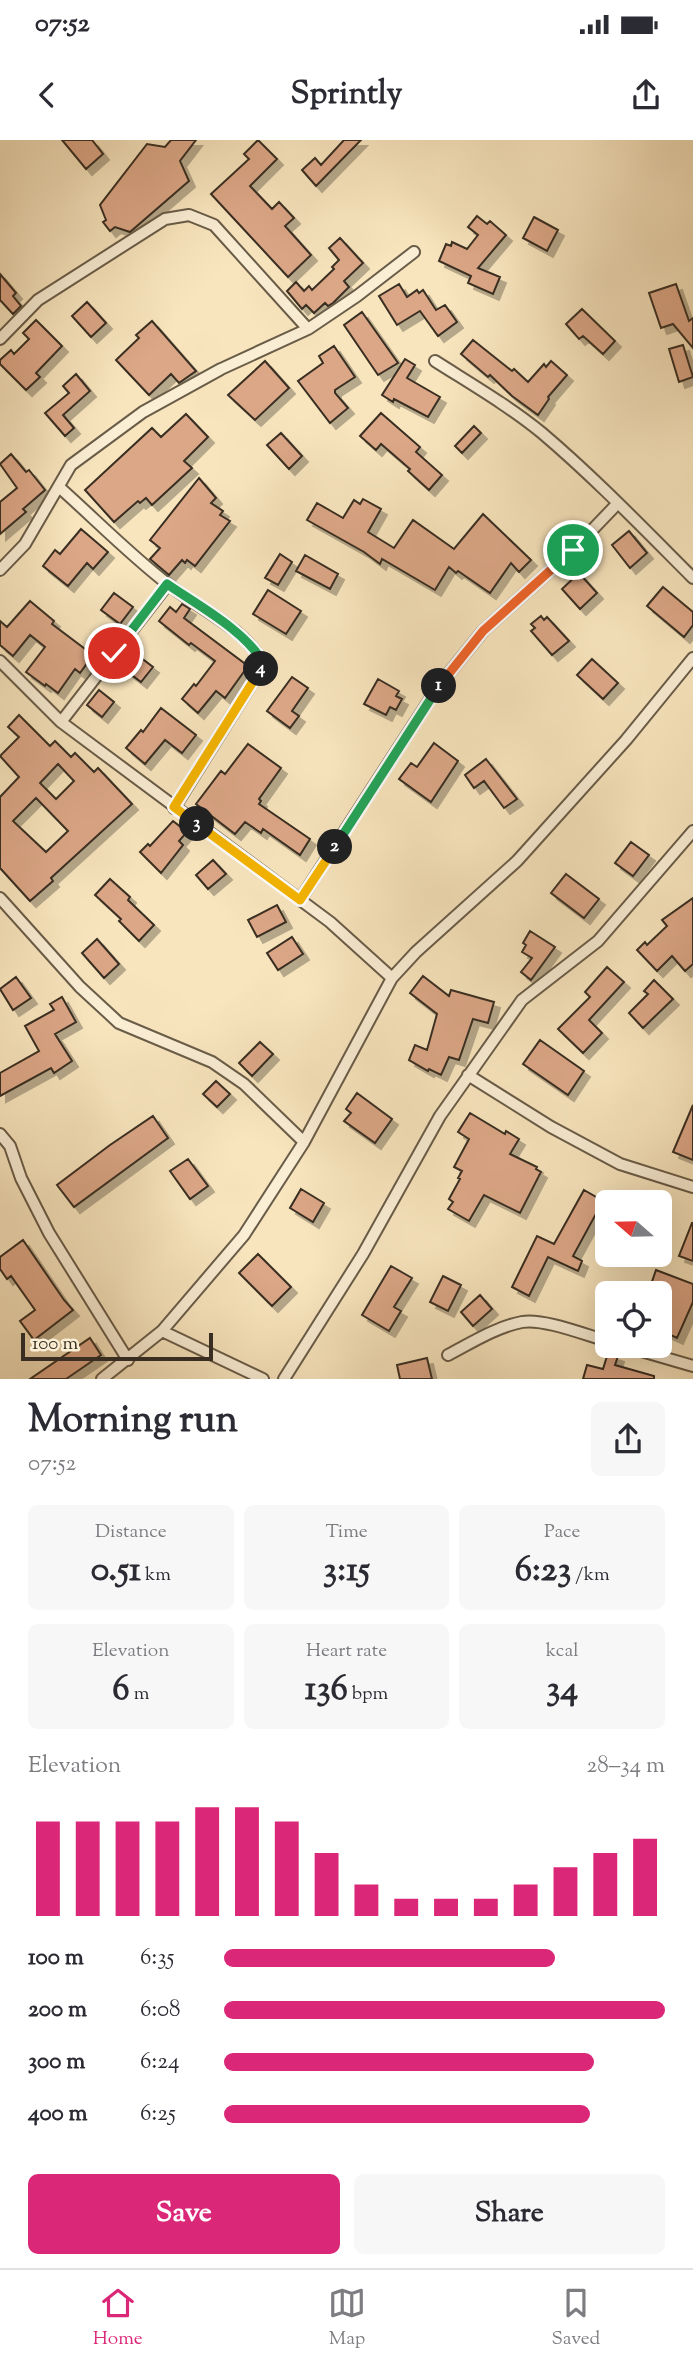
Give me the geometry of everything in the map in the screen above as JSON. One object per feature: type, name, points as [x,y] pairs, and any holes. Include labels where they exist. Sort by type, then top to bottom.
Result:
[{"type":"street","points":[[0,339],[38,300],[165,219],[189,215],[214,225],[308,328]]},
{"type":"street","points":[[0,570],[25,544],[71,465],[143,412],[221,369],[308,328],[414,253]]},
{"type":"street","points":[[435,360],[500,402],[541,433],[618,503],[693,578]]},
{"type":"street","points":[[59,487],[167,584],[256,649],[264,664],[174,807]]},
{"type":"street","points":[[300,900],[438,687],[460,659],[483,631],[573,550],[618,503]]},
{"type":"street","points":[[61,722],[167,584]]},
{"type":"street","points":[[102,1379],[162,1331],[244,1235],[304,1142],[392,978],[416,952],[517,861],[626,740],[693,658]]},
{"type":"street","points":[[0,661],[61,722],[330,922],[392,978]]},
{"type":"street","points":[[284,1379],[363,1254],[440,1116],[522,1000],[598,941],[693,831]]},
{"type":"street","points":[[0,898],[80,987],[119,1023],[212,1062],[244,1084],[304,1142]]},
{"type":"street","points":[[468,1075],[551,1127],[621,1164],[693,1186]]},
{"type":"street","points":[[0,1134],[10,1146],[21,1178],[49,1233],[128,1360]]},
{"type":"street","points":[[448,1355],[490,1333],[524,1321],[556,1326],[595,1337]]},
{"type":"street","points":[[162,1331],[263,1379]]},
{"type":"street","points":[[665,1358],[693,1366]]},
{"type":"building","points":[[62,140],[92,140],[103,154],[86,169]]},
{"type":"building","points":[[171,140],[196,140],[180,161],[189,181],[130,232],[115,227],[110,231],[103,222],[106,220],[100,205],[147,144],[165,147]]},
{"type":"building","points":[[258,140],[277,159],[250,186],[272,209],[279,202],[294,218],[285,226],[311,255],[288,277],[211,194],[249,159],[244,154]]},
{"type":"building","points":[[344,140],[361,140],[316,186],[302,170],[315,158],[321,165]]},
{"type":"building","points":[[477,216],[487,224],[490,221],[506,235],[478,268],[500,277],[493,294],[468,283],[471,276],[439,261],[446,244],[451,246],[452,242],[467,249],[478,235],[468,227]]},
{"type":"building","points":[[534,217],[558,230],[547,251],[523,238]]},
{"type":"building","points":[[340,238],[363,263],[344,281],[349,287],[333,303],[328,306],[325,303],[314,313],[306,305],[302,309],[287,291],[296,282],[304,291],[309,286],[312,290],[334,269],[332,267],[339,260],[329,248]]},
{"type":"building","points":[[0,274],[16,293],[13,296],[21,306],[13,314],[0,300]]},
{"type":"building","points":[[399,284],[407,297],[417,290],[419,293],[423,290],[436,310],[445,305],[457,322],[438,336],[420,311],[397,325],[379,296]]},
{"type":"building","points":[[676,284],[689,321],[693,318],[693,348],[673,324],[661,328],[649,293]]},
{"type":"building","points":[[87,302],[106,323],[91,337],[72,316]]},
{"type":"building","points":[[582,309],[615,341],[603,354],[583,336],[579,339],[566,324]]},
{"type":"building","points":[[362,312],[398,363],[378,375],[344,325]]},
{"type":"building","points":[[36,320],[62,346],[36,373],[40,377],[26,390],[0,364],[0,360],[11,350],[14,354],[29,339],[23,333]]},
{"type":"building","points":[[152,321],[196,371],[179,383],[171,374],[149,395],[116,360],[139,338],[136,335]]},
{"type":"building","points":[[473,340],[528,382],[544,364],[546,367],[551,361],[567,375],[548,397],[538,415],[461,354]]},
{"type":"building","points":[[683,345],[693,377],[679,382],[669,349]]},
{"type":"building","points":[[334,346],[355,377],[335,390],[348,408],[330,423],[298,381],[323,363],[319,356]]},
{"type":"building","points":[[405,359],[415,365],[407,378],[440,397],[428,417],[382,395]]},
{"type":"building","points":[[265,361],[289,388],[255,420],[228,395]]},
{"type":"building","points":[[76,374],[90,391],[63,415],[74,428],[65,436],[45,413],[69,393],[63,386]]},
{"type":"building","points":[[381,413],[420,447],[416,452],[442,475],[429,490],[381,444],[376,450],[360,436]]},
{"type":"building","points":[[186,414],[208,437],[184,461],[192,468],[152,505],[146,498],[140,503],[138,501],[114,522],[85,490],[152,428],[161,437]]},
{"type":"building","points":[[474,426],[481,433],[462,453],[455,446]]},
{"type":"building","points":[[281,433],[302,456],[289,469],[267,445]]},
{"type":"building","points":[[11,454],[26,472],[29,470],[45,490],[23,509],[26,512],[0,534],[0,502],[17,488],[0,464]]},
{"type":"building","points":[[199,478],[216,498],[211,503],[223,511],[220,515],[230,521],[195,566],[182,560],[169,575],[150,559],[160,548],[150,540]]},
{"type":"building","points":[[363,499],[381,509],[368,532],[394,548],[413,520],[454,549],[483,514],[531,560],[519,572],[511,563],[490,593],[449,567],[435,590],[382,559],[380,564],[307,520],[317,503],[343,518],[354,500],[360,504]]},
{"type":"building","points":[[81,529],[108,552],[93,569],[87,563],[68,586],[43,566],[55,550],[60,554]]},
{"type":"building","points":[[629,531],[647,553],[630,568],[612,545]]},
{"type":"building","points":[[280,554],[292,562],[278,585],[265,578]]},
{"type":"building","points":[[305,555],[338,574],[330,589],[296,571]]},
{"type":"building","points":[[579,573],[597,593],[580,609],[562,589]]},
{"type":"building","points":[[663,587],[693,612],[693,625],[684,637],[647,606]]},
{"type":"building","points":[[268,590],[301,611],[286,634],[253,614]]},
{"type":"building","points":[[114,593],[133,607],[120,624],[101,610]]},
{"type":"building","points":[[30,601],[54,621],[52,624],[93,655],[80,673],[75,669],[58,693],[26,672],[45,647],[30,635],[13,656],[0,645],[0,621],[7,627]]},
{"type":"building","points":[[182,604],[190,609],[184,618],[248,666],[225,698],[216,691],[198,713],[182,699],[215,661],[159,621],[170,607],[176,612]]},
{"type":"building","points":[[541,616],[544,620],[547,617],[569,641],[552,655],[531,631],[535,628],[531,624]]},
{"type":"building","points":[[136,654],[153,667],[141,682],[124,669]]},
{"type":"building","points":[[592,659],[618,683],[603,699],[577,675]]},
{"type":"building","points":[[292,677],[308,688],[292,711],[299,716],[290,728],[267,711]]},
{"type":"building","points":[[378,679],[399,691],[396,696],[402,699],[396,710],[390,707],[386,715],[364,704]]},
{"type":"building","points":[[99,690],[114,702],[102,717],[87,705]]},
{"type":"building","points":[[161,708],[196,735],[182,753],[165,740],[145,764],[126,748],[141,730],[143,732]]},
{"type":"building","points":[[19,715],[50,746],[55,741],[71,757],[75,753],[94,772],[98,768],[132,804],[51,878],[53,881],[30,901],[0,868],[0,797],[19,777],[0,756],[19,737],[8,727]],"holes":[[[58,764],[74,781],[56,799],[40,783]],[[36,798],[68,831],[46,852],[13,821]]]},
{"type":"building","points":[[434,743],[458,761],[431,802],[399,779],[411,763],[417,767]]},
{"type":"building","points":[[248,744],[281,768],[259,799],[259,804],[310,839],[300,855],[263,829],[261,833],[245,822],[235,834],[196,804],[221,771],[225,774]]},
{"type":"building","points":[[486,759],[517,799],[504,808],[484,781],[474,788],[465,775]]},
{"type":"building","points":[[173,821],[187,832],[179,841],[183,845],[161,873],[140,852],[148,844],[150,846]]},
{"type":"building","points":[[631,842],[649,855],[633,876],[615,863]]},
{"type":"building","points":[[213,860],[226,874],[208,889],[196,875]]},
{"type":"building","points":[[566,874],[599,899],[584,918],[551,893]]},
{"type":"building","points":[[110,879],[154,925],[139,941],[119,921],[121,919],[95,895]]},
{"type":"building","points":[[693,898],[693,964],[685,971],[672,956],[657,971],[637,950],[645,942],[647,945],[667,926],[662,920]]},
{"type":"building","points":[[277,905],[286,922],[257,937],[248,920]]},
{"type":"building","points":[[530,931],[555,947],[531,980],[521,972],[532,958],[522,952],[526,945],[523,943]]},
{"type":"building","points":[[292,937],[303,954],[278,970],[267,953]]},
{"type":"building","points":[[97,939],[119,964],[104,978],[82,953]]},
{"type":"building","points":[[607,967],[624,982],[589,1020],[602,1033],[583,1053],[558,1029],[590,997],[585,992]]},
{"type":"building","points":[[423,976],[449,996],[451,990],[494,1002],[488,1023],[473,1019],[459,1060],[449,1057],[441,1075],[409,1060],[415,1045],[427,1050],[437,1014],[410,993]]},
{"type":"building","points":[[16,977],[31,998],[13,1010],[0,989]]},
{"type":"building","points":[[654,980],[673,999],[643,1028],[629,1013],[648,994],[644,991]]},
{"type":"building","points":[[62,997],[76,1022],[55,1034],[72,1061],[54,1073],[51,1068],[0,1096],[0,1073],[39,1051],[25,1026],[54,1010],[50,1004]]},
{"type":"building","points":[[540,1040],[584,1071],[568,1095],[523,1064]]},
{"type":"building","points":[[260,1042],[273,1054],[252,1076],[239,1063]]},
{"type":"building","points":[[216,1081],[230,1094],[217,1107],[203,1094]]},
{"type":"building","points":[[357,1093],[392,1119],[375,1143],[344,1121],[351,1113],[346,1109]]},
{"type":"building","points":[[693,1105],[693,1160],[673,1152]]},
{"type":"building","points":[[470,1113],[505,1134],[506,1131],[519,1139],[510,1154],[537,1167],[541,1172],[520,1213],[484,1195],[469,1221],[448,1209],[453,1202],[449,1199],[462,1171],[454,1167],[469,1139],[458,1132]]},
{"type":"building","points":[[153,1116],[168,1138],[74,1207],[57,1185]]},
{"type":"building","points":[[188,1159],[208,1186],[190,1199],[170,1171]]},
{"type":"building","points":[[301,1189],[324,1203],[313,1222],[290,1208]]},
{"type":"building","points":[[584,1190],[595,1196],[595,1216],[573,1256],[582,1261],[578,1271],[548,1257],[529,1296],[512,1287],[537,1236],[554,1244]]},
{"type":"building","points":[[693,1223],[693,1261],[679,1256]]},
{"type":"building","points":[[23,1240],[73,1310],[34,1340],[20,1321],[35,1310],[11,1276],[7,1279],[0,1269],[0,1257]]},
{"type":"building","points":[[258,1254],[291,1287],[272,1306],[239,1273]]},
{"type":"building","points":[[391,1266],[412,1278],[394,1307],[401,1311],[389,1331],[362,1315]]},
{"type":"building","points":[[656,1270],[693,1284],[693,1302],[677,1338],[672,1336],[672,1281],[652,1281]]},
{"type":"building","points":[[443,1276],[461,1285],[448,1311],[430,1302]]},
{"type":"building","points":[[480,1295],[492,1309],[473,1326],[461,1312]]},
{"type":"building","points":[[90,1338],[101,1355],[66,1379],[30,1379]]},
{"type":"building","points":[[427,1358],[432,1379],[400,1379],[397,1365]]},
{"type":"building","points":[[606,1358],[617,1358],[615,1365],[654,1376],[654,1379],[583,1379],[587,1365],[603,1369]]},
{"type":"route","points":[[114,653],[167,584],[256,649],[264,664],[174,807],[300,900],[438,687],[483,631],[573,550]]}]
